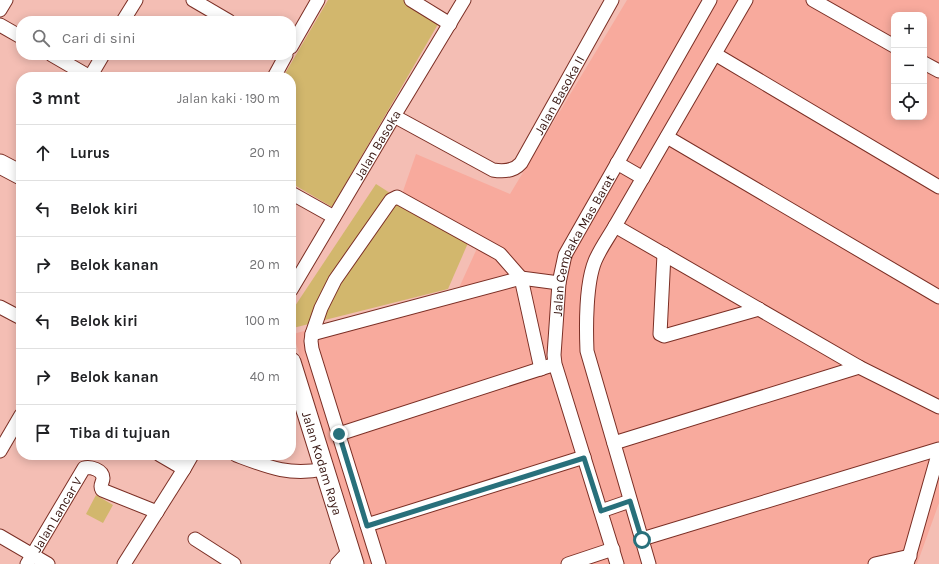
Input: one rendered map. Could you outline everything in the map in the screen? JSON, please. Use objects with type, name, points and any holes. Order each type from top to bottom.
[{"type":"street","points":[[0,10],[6,0]]},
{"type":"street","points":[[127,16],[136,0]]},
{"type":"street","points":[[192,0],[220,16]]},
{"type":"street","points":[[296,37],[318,0]]},
{"type":"street","points":[[411,0],[450,24]]},
{"type":"street","name":"Jalan Basoka","points":[[296,282],[464,0]]},
{"type":"street","name":"Jalan Basoka II","points":[[394,116],[493,170],[503,172],[514,169],[521,163],[612,0]]},
{"type":"street","name":"Jalan Cempaka Mas Barat","points":[[618,564],[554,364],[559,284],[565,255],[710,0]]},
{"type":"street","name":"Jalan Cempaka Mas Barat","points":[[649,564],[587,351],[586,331],[589,289],[594,263],[601,248],[644,178],[745,0]]},
{"type":"street","points":[[813,0],[891,44]]},
{"type":"street","points":[[0,25],[16,34]]},
{"type":"street","points":[[715,54],[939,187]]},
{"type":"street","points":[[61,60],[81,72]]},
{"type":"street","points":[[93,72],[100,60]]},
{"type":"street","points":[[277,72],[283,60]]},
{"type":"street","points":[[927,65],[939,72]]},
{"type":"street","points":[[667,138],[939,297]]},
{"type":"street","points":[[0,164],[16,172]]},
{"type":"street","points":[[617,164],[644,178]]},
{"type":"street","points":[[296,196],[334,218]]},
{"type":"street","points":[[379,564],[312,349],[311,340],[321,308],[335,280],[391,200],[397,197],[500,254],[521,278],[541,369]]},
{"type":"street","points":[[615,226],[859,366],[939,407]]},
{"type":"street","points":[[664,254],[660,334],[664,336],[759,309]]},
{"type":"street","points":[[312,334],[521,278],[559,284]]},
{"type":"street","points":[[0,306],[16,315]]},
{"type":"street","points":[[339,434],[554,364]]},
{"type":"street","points":[[614,444],[859,366]]},
{"type":"street","name":"Jalan Kodam Raya","points":[[296,378],[324,469],[347,559]]},
{"type":"street","points":[[0,451],[16,424]]},
{"type":"street","points":[[642,540],[939,450]]},
{"type":"street","points":[[875,564],[908,560],[939,450]]},
{"type":"street","points":[[367,526],[584,458]]},
{"type":"street","points":[[169,460],[184,469]]},
{"type":"street","points":[[124,564],[189,460]]},
{"type":"street","points":[[249,460],[270,468],[289,471],[309,472],[324,469]]},
{"type":"street","name":"Jalan Lancar V","points":[[30,559],[82,469],[87,467],[92,467],[103,477],[100,486],[102,490],[157,512]]},
{"type":"street","points":[[601,511],[630,501]]},
{"type":"street","points":[[0,536],[30,559],[48,564]]},
{"type":"street","points":[[195,540],[231,563]]},
{"type":"street","points":[[568,564],[613,549]]},
{"type":"shaded area","points":[[328,0],[409,0],[441,19],[332,207],[296,186],[296,72],[286,72],[293,60],[296,60],[296,55]]},
{"type":"shaded area","points":[[627,0],[939,0],[939,503],[917,564],[365,564],[296,344],[296,333],[458,290],[479,244],[401,197],[416,154],[510,194]]},
{"type":"shaded area","points":[[376,184],[468,243],[448,289],[296,327],[296,304]]},
{"type":"shaded area","points":[[96,495],[113,505],[103,523],[86,514]]},
{"type":"route","points":[[339,434],[367,526],[584,458],[601,511],[630,501],[642,540]]}]
